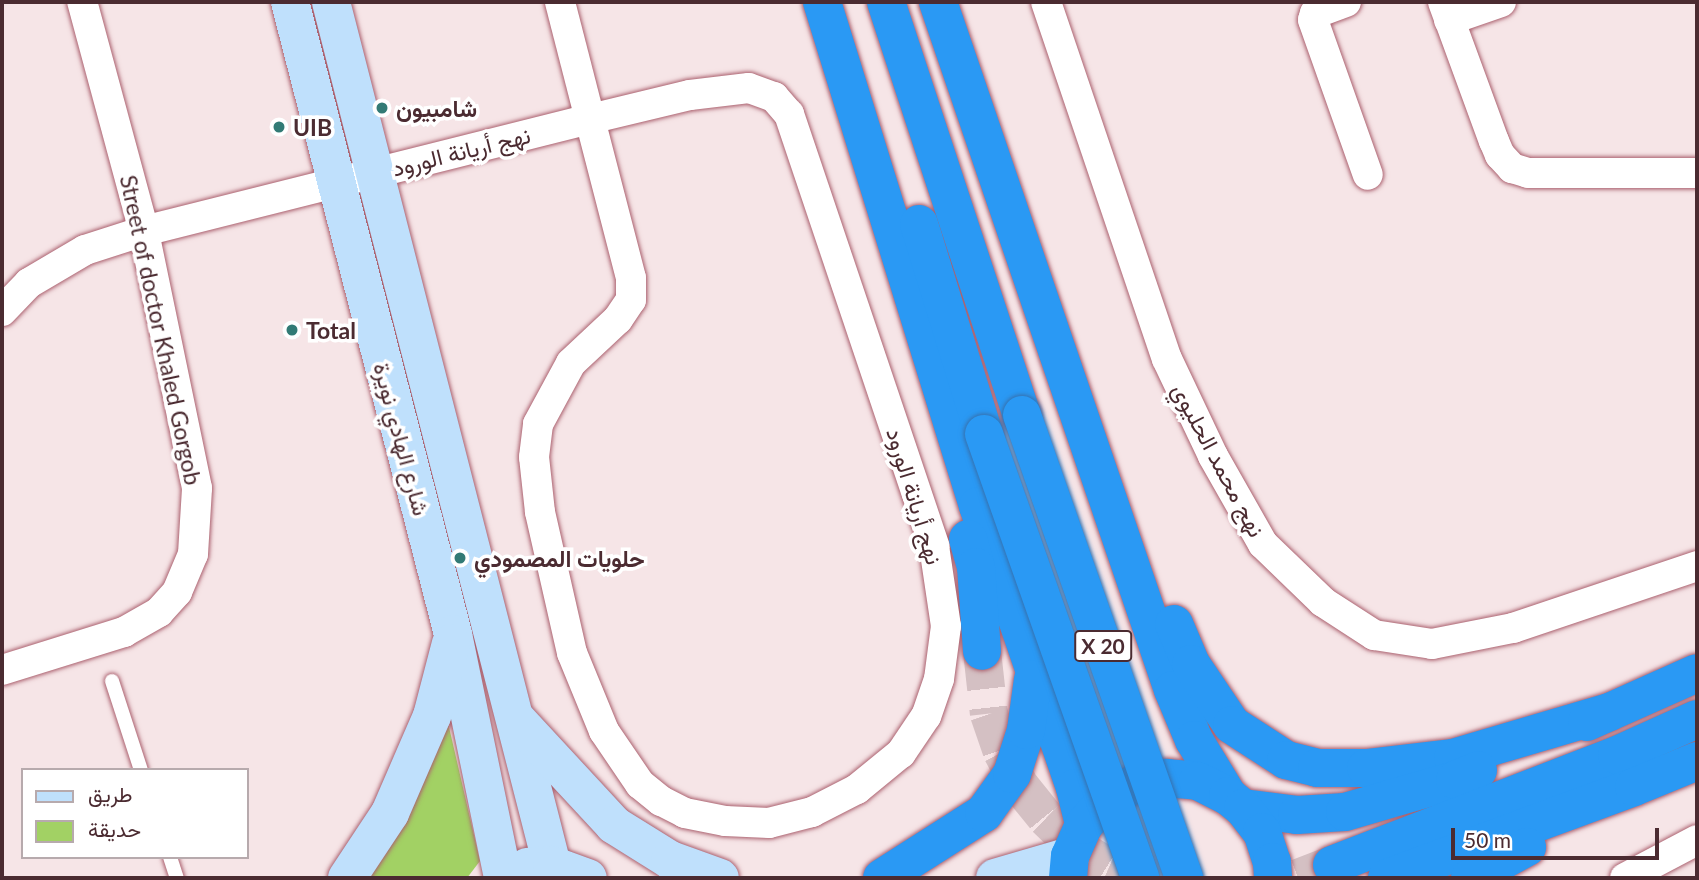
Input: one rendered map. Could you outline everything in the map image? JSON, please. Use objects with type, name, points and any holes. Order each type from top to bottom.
[{"type":"highway","name":"X 20","points":[[887,2],[1022,415],[1184,878]]},
{"type":"highway","points":[[938,2],[1173,690],[1194,740],[1236,802],[1262,832],[1272,862],[1273,878]]},
{"type":"highway","name":"X 20","points":[[834,11],[1140,878]]},
{"type":"highway","points":[[834,11],[887,277],[976,568],[982,651]]},
{"type":"highway","points":[[834,11],[978,506],[1075,788],[1074,853]]},
{"type":"highway","points":[[1052,337],[1191,664],[1232,725],[1253,741],[1286,760],[1317,768],[1366,768],[1453,758],[1609,712]]},
{"type":"highway","points":[[882,878],[984,813],[1012,774],[1026,730],[1034,673]]},
{"type":"highway","points":[[1074,853],[1105,801],[1134,784],[1166,778],[1188,780],[1198,782],[1236,802],[1297,815],[1345,812],[1455,780],[1697,673]]},
{"type":"highway","points":[[1332,865],[1606,759],[1697,719]]},
{"type":"highway","points":[[1387,878],[1634,788],[1697,761]]},
{"type":"highway","points":[[1470,878],[1634,788]]},
{"type":"main road","name":"شارع الهادي نويرة","points":[[290,2],[453,634],[503,878]]},
{"type":"main road","name":"شارع الهادي نويرة","points":[[331,2],[552,865]]},
{"type":"main road","points":[[348,878],[390,813],[432,716],[453,634]]},
{"type":"main road","points":[[513,715],[614,825],[670,860],[720,878]]},
{"type":"main road","points":[[995,878],[1074,853]]},
{"type":"main road","points":[[503,878],[527,867],[552,865],[588,878]]},
{"type":"street","name":"Street of doctor Khaled Gorgob","points":[[2,670],[124,632],[159,612],[177,592],[193,554],[197,488],[144,231],[82,2]]},
{"type":"street","name":"نهج أريانة الورود","points":[[2,311],[29,283],[85,250],[144,231],[337,182],[590,119],[690,95],[749,88],[774,97],[789,114],[934,546],[946,626],[939,679],[926,716],[901,753],[857,789],[812,812],[769,823],[725,821],[685,813],[660,801],[640,784],[604,731],[572,653],[540,512],[534,457],[538,424],[570,363],[618,318],[631,300],[631,278],[590,119],[560,2]]},
{"type":"street","name":"نهج محمد الحليوي","points":[[1046,2],[1167,359],[1213,456],[1263,544],[1323,602],[1374,635],[1432,644],[1513,628],[1697,566]]},
{"type":"street","points":[[1346,2],[1315,13],[1313,20],[1368,175]]},
{"type":"street","points":[[1501,2],[1446,11],[1493,141],[1500,155],[1512,168],[1528,173],[1697,173]]},
{"type":"street","points":[[1625,878],[1697,840]]},
{"type":"lane","points":[[112,681],[140,768]]},
{"type":"lane","points":[[171,859],[177,878]]},
{"type":"green space","points":[[446,714],[480,861],[467,878],[364,878]]},
{"type":"tunnel","points":[[982,651],[989,714],[1002,752],[1021,787],[1046,818],[1075,846],[1109,867],[1134,878]]},
{"type":"tunnel","points":[[1298,878],[1332,865]]},
{"type":"place","name":"شامبيون","points":[[382,108]]},
{"type":"place","name":"UIB","points":[[279,127]]},
{"type":"place","name":"Total","points":[[292,330]]},
{"type":"place","name":"حلويات المصمودي","points":[[460,558]]}]
